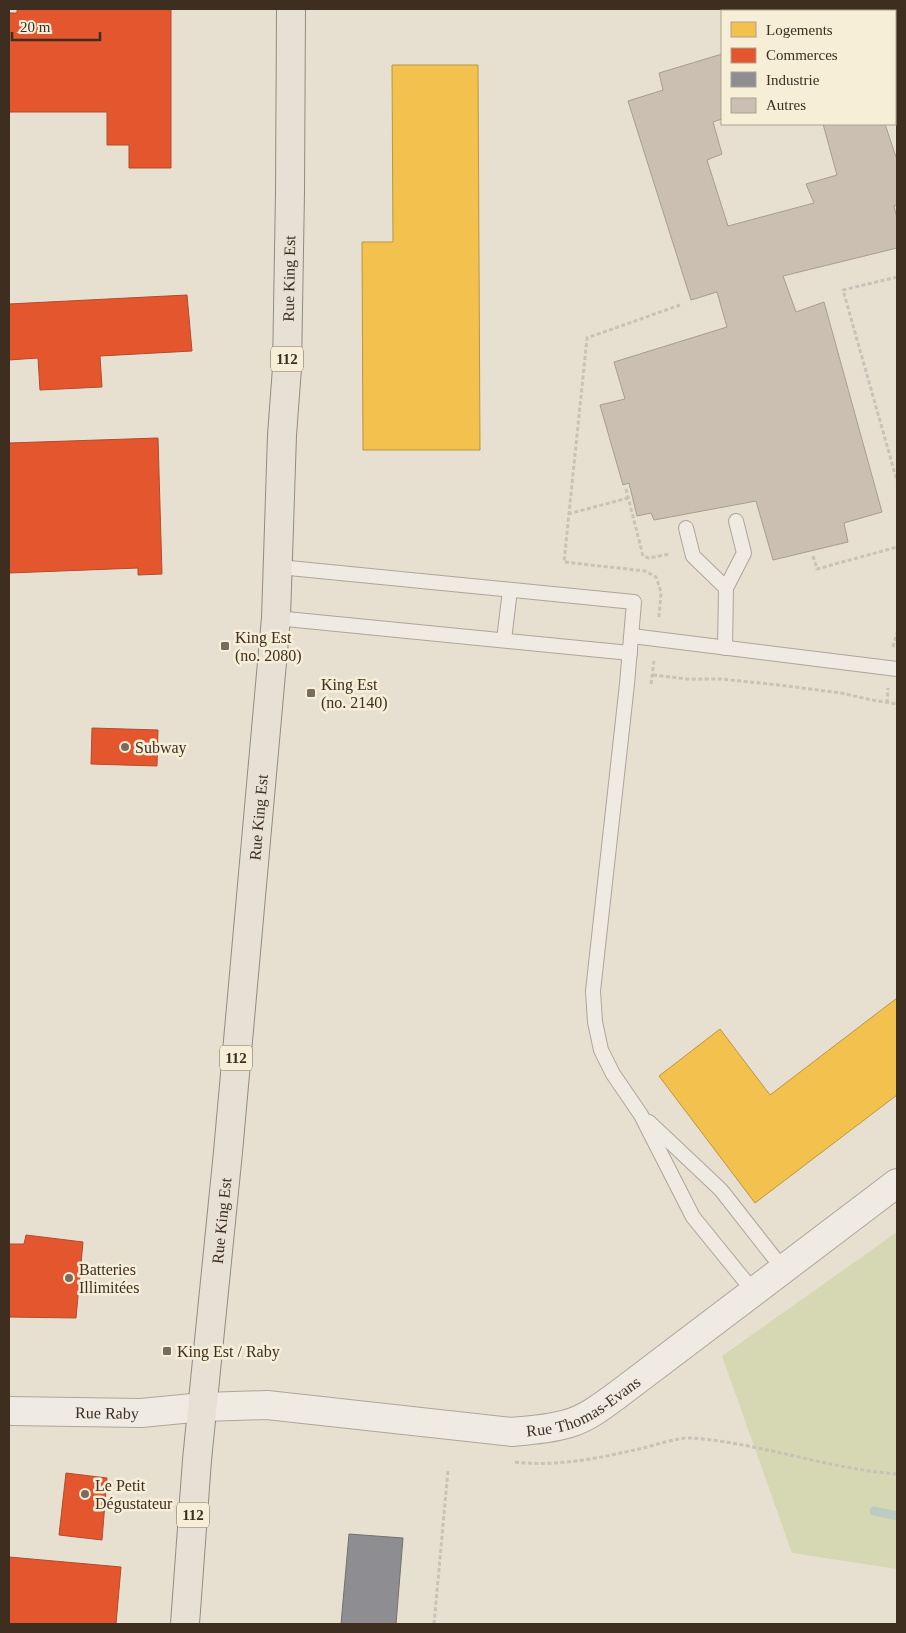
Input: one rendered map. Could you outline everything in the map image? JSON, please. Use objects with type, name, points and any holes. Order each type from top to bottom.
[{"type":"main road","name":"Rue King Est","points":[[185,1624],[203,1407],[276,618],[282,435],[287,358],[291,9]]},
{"type":"street","name":"Rue Thomas-Evans","points":[[203,1407],[267,1405],[512,1432],[570,1423],[597,1410],[897,1183]]},
{"type":"street","name":"Rue Raby","points":[[9,1411],[141,1413],[203,1407]]},
{"type":"lane","points":[[725,648],[726,588],[744,553],[736,520]]},
{"type":"lane","points":[[686,528],[694,556],[726,588]]},
{"type":"lane","points":[[279,567],[634,602],[632,636],[593,991],[595,1022],[601,1050],[613,1074],[642,1115],[693,1217],[754,1292]]},
{"type":"lane","points":[[504,640],[510,590]]},
{"type":"lane","points":[[276,618],[630,653]]},
{"type":"lane","points":[[632,636],[897,669]]},
{"type":"lane","points":[[642,1115],[721,1190],[784,1269]]},
{"type":"path","points":[[897,277],[843,290],[897,481]]},
{"type":"path","points":[[650,693],[661,592],[656,577],[645,571],[564,562],[587,338],[680,305]]},
{"type":"path","points":[[626,489],[643,556],[649,558],[667,554],[694,556]]},
{"type":"path","points":[[568,514],[628,498]]},
{"type":"path","points":[[813,556],[817,569],[897,547]]},
{"type":"path","points":[[653,675],[687,679],[721,679],[832,692],[897,704]]},
{"type":"path","points":[[738,1444],[870,1472],[897,1474]]},
{"type":"path","points":[[434,1624],[448,1470]]},
{"type":"green space","points":[[897,1232],[897,1569],[792,1553],[722,1356]]},
{"type":"building: Logements","points":[[392,65],[478,65],[480,450],[363,450],[362,242],[393,242]]},
{"type":"building: Logements","points":[[897,998],[897,1095],[755,1203],[659,1076],[720,1029],[770,1095]]},
{"type":"building: Commerces","points":[[17,9],[171,9],[171,168],[129,168],[129,145],[107,145],[107,112],[9,112],[9,13],[17,13]]},
{"type":"building: Commerces","points":[[187,295],[192,351],[100,356],[102,387],[40,390],[38,358],[9,360],[9,304]]},
{"type":"building: Commerces","points":[[158,438],[162,574],[138,575],[138,568],[9,573],[9,443]]},
{"type":"building: Commerces","name":"Subway","points":[[92,728],[158,730],[157,766],[91,764]]},
{"type":"building: Commerces","points":[[26,1235],[83,1242],[76,1318],[9,1317],[9,1244],[24,1244]]},
{"type":"building: Commerces","name":"Le Petit Dégustateur","points":[[66,1473],[107,1478],[102,1540],[59,1535]]},
{"type":"building: Commerces","points":[[9,1557],[121,1567],[116,1624],[9,1624]]},
{"type":"building: Industrie","points":[[349,1534],[403,1538],[396,1624],[341,1624]]},
{"type":"building: Autres","points":[[721,54],[721,119],[713,122],[722,154],[707,160],[728,226],[814,203],[806,184],[837,175],[823,125],[885,125],[897,160],[897,205],[894,206],[897,218],[897,248],[783,276],[796,312],[824,302],[882,512],[844,523],[848,542],[773,560],[756,501],[654,520],[651,513],[637,516],[629,483],[623,485],[600,405],[625,399],[614,362],[727,327],[717,292],[691,300],[628,101],[663,90],[659,73]]},
{"type":"waterway","points":[[874,1511],[897,1516]]},
{"type":"place","name":"King Est (no. 2080)","points":[[225,646]]},
{"type":"place","name":"King Est (no. 2140)","points":[[311,693]]},
{"type":"place","name":"Subway","points":[[125,747]]},
{"type":"place","name":"Batteries Illimitées","points":[[69,1278]]},
{"type":"place","name":"King Est / Raby","points":[[167,1351]]},
{"type":"place","name":"Le Petit Dégustateur","points":[[85,1494]]}]
